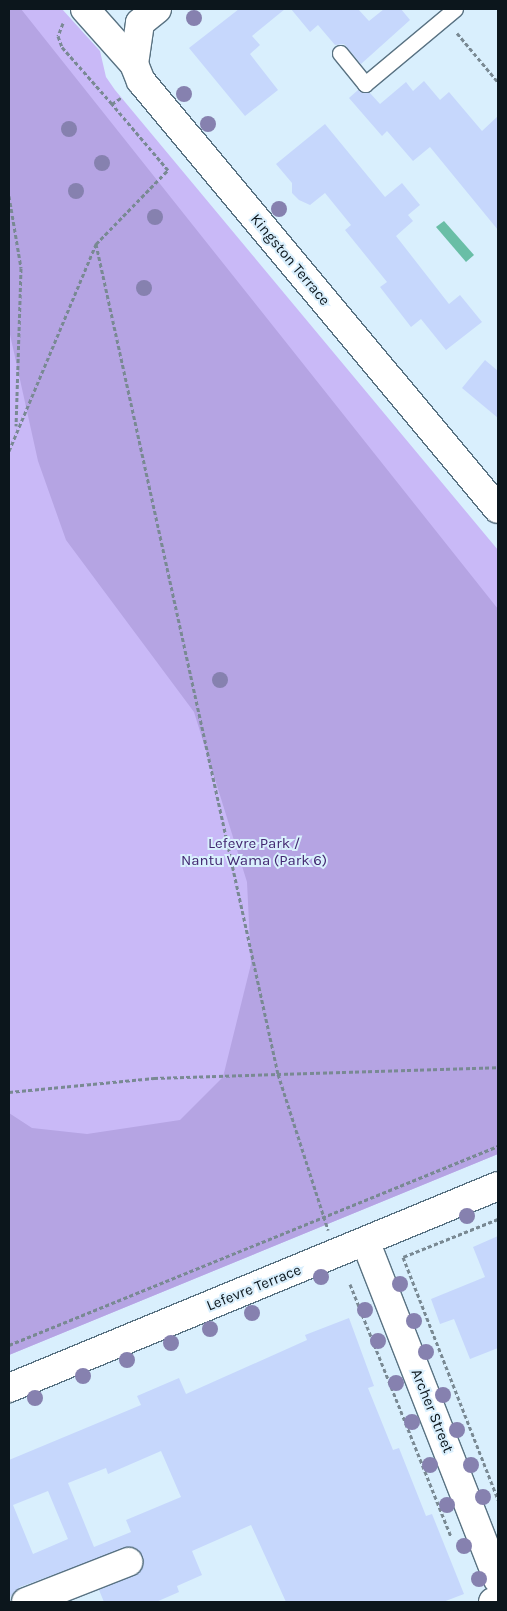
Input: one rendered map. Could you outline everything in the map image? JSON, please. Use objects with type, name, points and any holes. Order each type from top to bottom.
[{"type":"street","points":[[138,72],[140,23],[157,9]]},
{"type":"street","name":"Kingston Terrace","points":[[76,14],[138,72],[498,509]]},
{"type":"street","name":"Lefevre Terrace","points":[[9,1388],[366,1243],[498,1186]]},
{"type":"street","name":"Archer Street","points":[[366,1243],[498,1579]]},
{"type":"street","points":[[26,1602],[128,1562]]},
{"type":"street","points":[[493,1602],[498,1600]]},
{"type":"lane","points":[[340,54],[365,84],[450,13]]},
{"type":"path","points":[[450,13],[498,82]]},
{"type":"path","points":[[9,451],[16,429],[96,244],[168,170],[62,47],[58,36],[60,25],[76,14]]},
{"type":"path","points":[[112,104],[138,72]]},
{"type":"path","points":[[9,196],[22,268],[16,429]]},
{"type":"path","points":[[96,244],[278,1074],[336,1255]]},
{"type":"path","points":[[9,1092],[154,1078],[498,1067]]},
{"type":"path","points":[[9,1345],[498,1146]]},
{"type":"path","points":[[498,1218],[403,1257],[498,1500]]},
{"type":"path","points":[[350,1284],[453,1541]]},
{"type":"green space","name":"Lefevre Park / Nantu Wama (Park 6)","points":[[9,9],[62,9],[100,51],[106,77],[115,90],[498,550],[498,1154],[9,1355]]},
{"type":"green space","name":"Lefevre Park / Nantu Wama (Park 6)","points":[[9,9],[21,9],[498,609],[498,1154],[9,1355],[9,1113],[32,1128],[87,1134],[180,1120],[223,1077],[251,964],[247,882],[194,712],[66,540],[38,461],[9,330]]},
{"type":"shaded area","points":[[444,221],[474,255],[466,262],[436,227]]},
{"type":"building","points":[[239,9],[285,9],[252,36],[260,45],[250,54],[278,90],[245,116],[189,48]]},
{"type":"building","points":[[291,9],[358,9],[369,21],[384,9],[401,9],[410,20],[361,64],[344,44],[335,45],[318,25],[310,32]]},
{"type":"building","points":[[424,81],[440,100],[449,92],[482,131],[498,116],[498,230],[430,147],[413,161],[387,131],[382,136],[349,98],[358,90],[369,92],[380,104],[406,82],[413,91]]},
{"type":"building","points":[[325,124],[385,197],[402,183],[420,205],[408,215],[413,221],[396,236],[449,304],[460,295],[482,322],[446,350],[421,319],[411,327],[380,287],[387,282],[345,230],[351,225],[325,193],[310,205],[299,200],[292,193],[292,183],[276,164]]},
{"type":"building","points":[[485,360],[498,371],[498,418],[462,388]]},
{"type":"building","points":[[498,1236],[498,1348],[470,1359],[454,1319],[440,1324],[431,1299],[485,1277],[473,1247]]},
{"type":"building","points":[[349,1318],[374,1386],[368,1388],[393,1450],[399,1448],[426,1516],[432,1514],[464,1594],[443,1602],[286,1602],[251,1525],[192,1551],[202,1575],[177,1586],[179,1592],[156,1602],[104,1602],[99,1590],[140,1571],[142,1556],[130,1547],[20,1587],[9,1598],[9,1460],[141,1405],[137,1396],[179,1378],[186,1394],[307,1340],[305,1335]],"holes":[[[161,1451],[181,1497],[126,1520],[131,1532],[94,1547],[68,1483],[106,1468],[108,1474]],[[48,1491],[68,1539],[33,1554],[13,1505]]]}]
